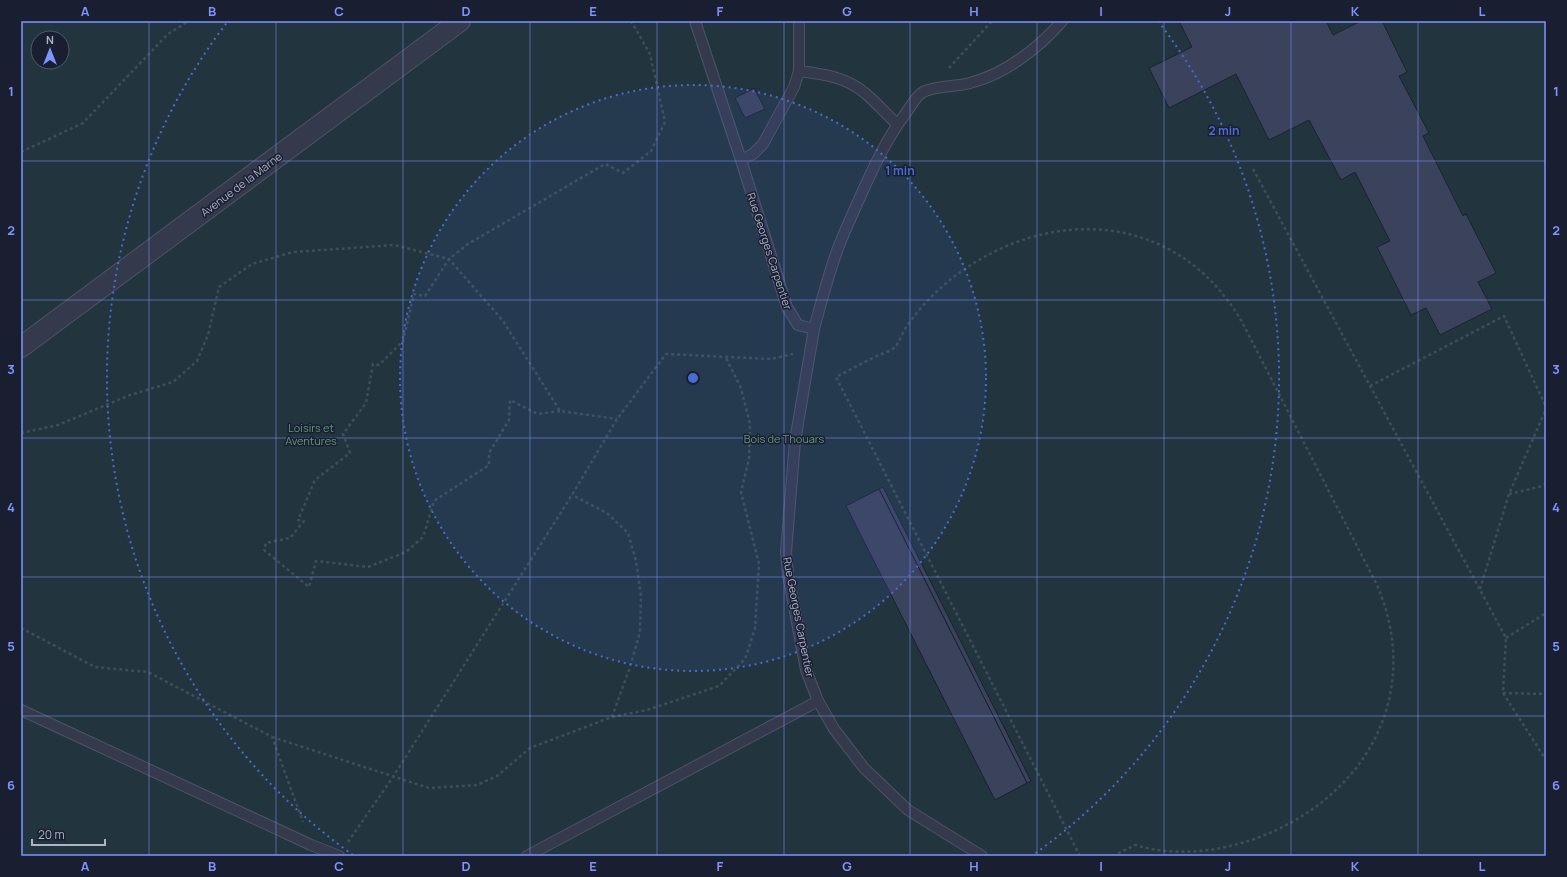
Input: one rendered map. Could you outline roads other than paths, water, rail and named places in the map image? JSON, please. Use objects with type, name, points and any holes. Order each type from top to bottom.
[{"type":"street","name":"Avenue de la Marne","points":[[21,347],[460,21]]},
{"type":"lane","name":"Rue Georges Carpentier","points":[[695,21],[741,160],[787,307],[798,325],[814,329]]},
{"type":"lane","points":[[741,160],[753,154],[763,144],[794,87],[799,71],[800,21]]},
{"type":"lane","name":"Rue Georges Carpentier","points":[[982,856],[908,810],[864,768],[834,729],[818,701],[806,670],[788,574],[786,552],[795,441],[814,329],[837,250],[877,158],[897,124],[922,93],[932,88],[970,83],[993,75],[1021,58],[1051,34],[1062,21]]},
{"type":"lane","points":[[799,71],[837,77],[853,85],[866,94],[897,124]]},
{"type":"lane","points":[[527,856],[818,701]]},
{"type":"lane","points":[[21,710],[311,845],[338,856]]},
{"type":"park label","name":"Loisirs et Aventures","points":[[311,433]]},
{"type":"park label","name":"Bois de Thouars","points":[[784,438]]}]
